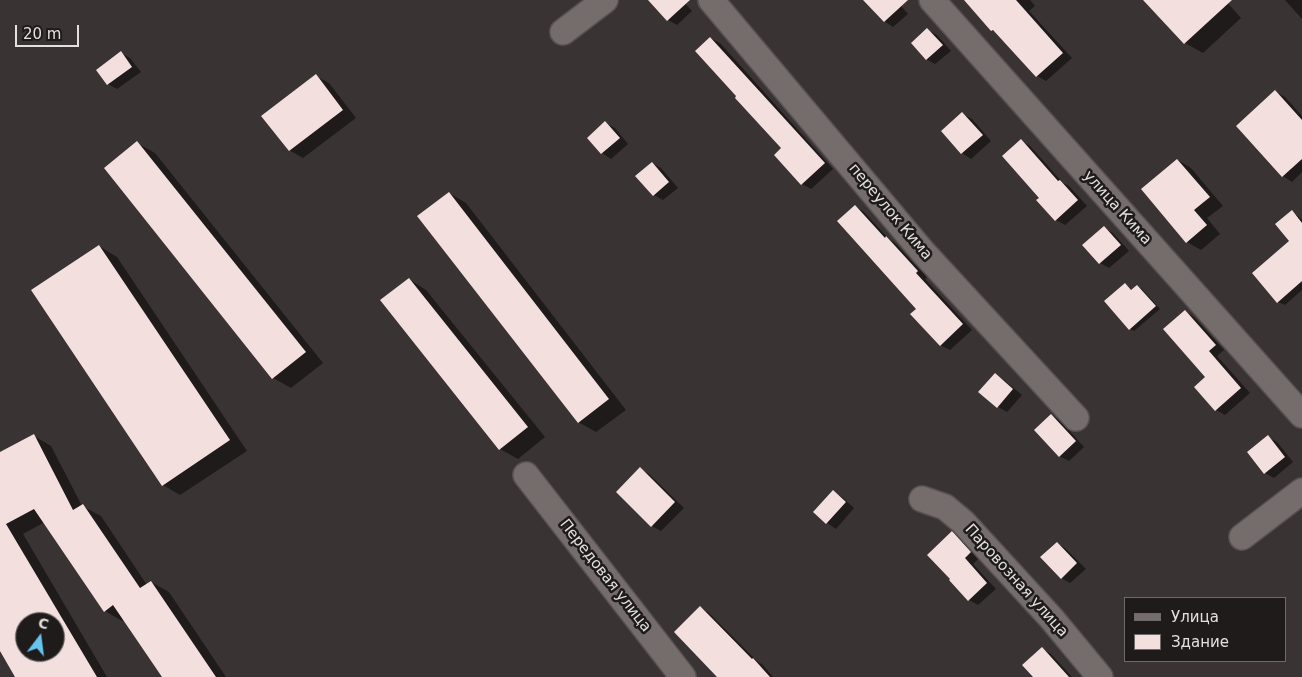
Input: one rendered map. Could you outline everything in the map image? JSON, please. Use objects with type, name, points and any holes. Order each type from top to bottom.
[{"type":"street","points":[[562,32],[605,0]]},
{"type":"street","name":"переулок Кима","points":[[711,0],[923,252],[1076,418]]},
{"type":"street","name":"улица Кима","points":[[932,0],[1302,415]]},
{"type":"street","name":"Передовая улица","points":[[526,475],[683,677]]},
{"type":"street","points":[[1242,538],[1302,491]]},
{"type":"street","name":"Паровозная улица","points":[[922,499],[945,507],[963,522],[1052,619],[1100,677]]},
{"type":"building","points":[[648,0],[690,0],[667,21]]},
{"type":"building","points":[[863,0],[908,0],[884,22]]},
{"type":"building","points":[[964,0],[1016,0],[1063,53],[1036,77]]},
{"type":"building","points":[[1143,0],[1232,0],[1184,44]]},
{"type":"building","points":[[927,28],[943,45],[926,60],[911,43]]},
{"type":"building","points":[[710,37],[825,163],[801,185],[774,155],[781,148],[695,51]]},
{"type":"building","points":[[121,51],[132,67],[107,85],[96,70]]},
{"type":"building","points":[[316,74],[343,110],[289,151],[261,116]]},
{"type":"building","points":[[1275,90],[1302,120],[1302,159],[1282,177],[1236,126]]},
{"type":"building","points":[[962,112],[983,135],[961,154],[941,131]]},
{"type":"building","points":[[605,121],[620,138],[601,154],[587,138]]},
{"type":"building","points":[[1021,139],[1058,181],[1060,180],[1078,200],[1055,221],[1036,200],[1039,198],[1002,156]]},
{"type":"building","points":[[137,141],[306,352],[272,379],[104,168]]},
{"type":"building","points":[[1177,159],[1210,197],[1194,210],[1207,225],[1186,243],[1141,189]]},
{"type":"building","points":[[652,162],[669,182],[653,196],[635,176]]},
{"type":"building","points":[[449,192],[609,399],[578,423],[417,216]]},
{"type":"building","points":[[855,205],[918,271],[916,273],[963,324],[940,346],[910,314],[916,309],[837,221]]},
{"type":"building","points":[[1292,210],[1302,223],[1302,281],[1277,303],[1252,273],[1289,241],[1275,224]]},
{"type":"building","points":[[1104,226],[1121,245],[1099,264],[1082,245]]},
{"type":"building","points":[[99,245],[230,440],[162,486],[31,290]]},
{"type":"building","points":[[409,278],[528,427],[499,450],[380,300]]},
{"type":"building","points":[[1125,283],[1131,290],[1137,285],[1156,306],[1129,330],[1104,301]]},
{"type":"building","points":[[1185,310],[1216,345],[1209,351],[1241,388],[1215,411],[1194,387],[1205,377],[1163,329]]},
{"type":"building","points":[[995,373],[1013,389],[997,408],[978,392]]},
{"type":"building","points":[[1051,414],[1076,441],[1059,457],[1034,430]]},
{"type":"building","points":[[34,434],[73,510],[83,504],[140,588],[151,581],[216,677],[162,677],[113,605],[104,612],[34,509],[6,524],[58,612],[15,612],[15,662],[65,662],[65,623],[97,677],[15,677],[0,651],[0,452]]},
{"type":"building","points":[[1268,435],[1285,457],[1264,474],[1247,452]]},
{"type":"building","points":[[640,467],[675,502],[651,527],[616,492]]},
{"type":"building","points":[[833,490],[846,502],[826,524],[813,512]]},
{"type":"building","points":[[952,531],[971,552],[965,558],[987,583],[968,601],[927,555]]},
{"type":"building","points":[[1057,542],[1077,563],[1061,579],[1040,557]]},
{"type":"building","points":[[700,606],[770,677],[717,677],[674,632]]},
{"type":"building","points":[[1042,647],[1069,677],[1033,677],[1022,665]]}]
